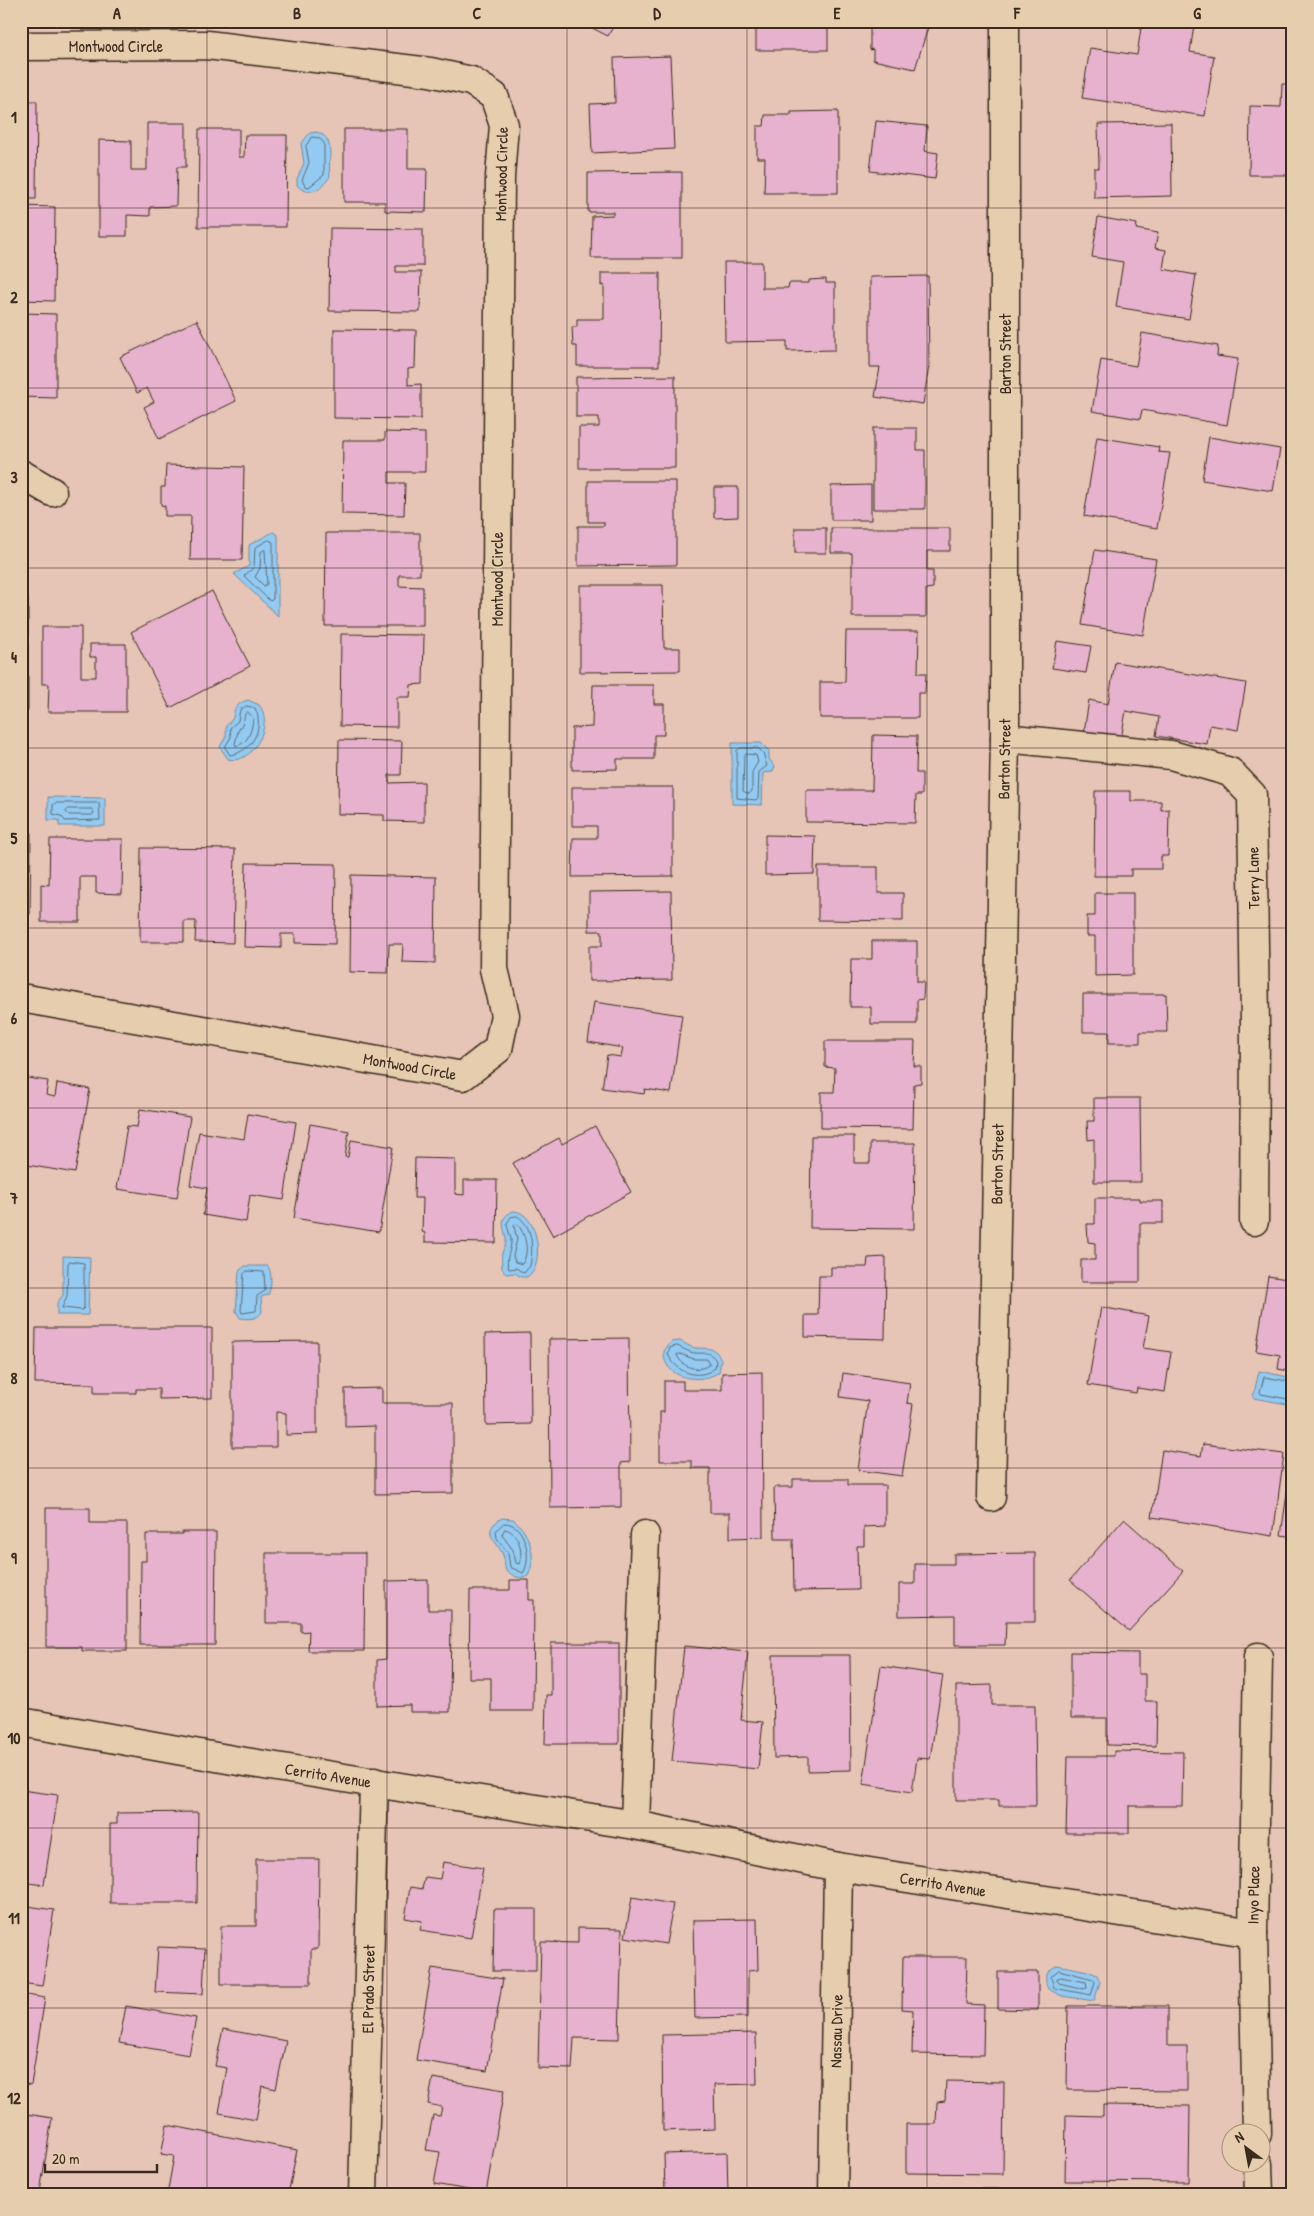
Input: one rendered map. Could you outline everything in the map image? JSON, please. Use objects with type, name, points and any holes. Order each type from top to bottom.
[{"type":"street","name":"Barton Street","points":[[991,1497],[1005,738],[1006,21]]},
{"type":"street","name":"Montwood Circle","points":[[21,46],[207,45],[430,72],[471,81],[494,96],[504,125],[500,177],[494,969],[505,1015],[498,1049],[463,1076],[21,998]]},
{"type":"street","points":[[21,474],[52,492]]},
{"type":"street","name":"Terry Lane","points":[[1005,738],[1171,756],[1230,772],[1252,795],[1256,1025],[1254,1220]]},
{"type":"street","points":[[635,1826],[645,1535]]},
{"type":"street","name":"Inyo Place","points":[[1257,2124],[1253,1933],[1258,1657]]},
{"type":"street","name":"Cerrito Avenue","points":[[21,1722],[635,1826],[838,1867],[1253,1933]]},
{"type":"street","name":"El Prado Street","points":[[363,2195],[374,1782]]},
{"type":"street","name":"Nassau Drive","points":[[833,2195],[838,1867]]},
{"type":"street","points":[[1258,2174],[1259,2195]]},
{"type":"water","points":[[317,132],[327,139],[329,145],[330,176],[319,188],[306,191],[297,185],[297,179],[304,163],[301,144],[310,133]]},
{"type":"water","points":[[273,532],[278,535],[278,616],[234,574],[249,566],[249,545]]},
{"type":"water","points":[[248,700],[259,705],[263,712],[263,732],[255,747],[249,753],[236,760],[228,759],[220,747],[226,736],[226,726],[233,718],[237,706]]},
{"type":"water","points":[[732,743],[761,743],[769,751],[769,759],[775,767],[772,772],[763,773],[762,805],[732,804]]},
{"type":"water","points":[[48,797],[105,798],[105,826],[59,826],[59,820],[48,820]]},
{"type":"water","points":[[513,1211],[522,1213],[528,1220],[536,1240],[538,1251],[536,1262],[533,1271],[527,1277],[521,1277],[515,1273],[506,1274],[502,1268],[502,1253],[506,1245],[503,1221]]},
{"type":"water","points":[[63,1256],[90,1257],[88,1315],[57,1315],[57,1303],[63,1295]]},
{"type":"water","points":[[245,1266],[268,1266],[271,1276],[268,1295],[261,1297],[262,1312],[258,1316],[246,1319],[240,1318],[236,1311],[239,1271]]},
{"type":"water","points":[[680,1341],[692,1347],[711,1349],[716,1352],[721,1359],[719,1372],[703,1378],[693,1378],[684,1377],[669,1368],[665,1360],[664,1351],[671,1342]]},
{"type":"water","points":[[1259,1371],[1293,1378],[1293,1405],[1253,1398]]},
{"type":"water","points":[[502,1518],[513,1519],[524,1531],[532,1552],[531,1568],[528,1576],[517,1577],[506,1571],[503,1555],[491,1532],[495,1523]]},
{"type":"water","points":[[1058,1965],[1088,1971],[1097,1975],[1100,1982],[1094,2001],[1062,1996],[1048,1989],[1047,1974]]},
{"type":"building","points":[[563,21],[578,21],[575,27]]},
{"type":"building","points":[[578,21],[616,21],[608,36]]},
{"type":"building","points":[[756,21],[828,21],[828,50],[756,50]]},
{"type":"building","points":[[870,21],[930,21],[915,69],[873,60],[873,49],[870,50]]},
{"type":"building","points":[[1142,21],[1172,21],[1194,25],[1190,52],[1214,56],[1205,116],[1082,98],[1090,48],[1137,55]]},
{"type":"building","points":[[670,56],[674,149],[592,153],[590,104],[615,103],[614,58]]},
{"type":"building","points":[[1282,84],[1293,84],[1293,175],[1249,175],[1250,106],[1281,107]]},
{"type":"building","points":[[21,101],[37,101],[36,199],[21,199]]},
{"type":"building","points":[[838,111],[838,193],[764,193],[765,158],[757,158],[757,126],[764,126],[765,115],[791,115],[791,112]]},
{"type":"building","points":[[876,121],[927,126],[925,151],[938,153],[935,179],[870,171]]},
{"type":"building","points":[[147,123],[186,123],[186,167],[177,167],[176,206],[150,207],[150,216],[127,215],[127,236],[99,236],[99,140],[131,141],[131,170],[147,170]]},
{"type":"building","points":[[1171,123],[1172,196],[1094,198],[1094,168],[1099,168],[1098,124]]},
{"type":"building","points":[[199,129],[239,129],[239,157],[244,157],[245,135],[287,135],[286,227],[198,227]]},
{"type":"building","points":[[344,129],[408,129],[408,169],[427,169],[426,212],[385,211],[385,202],[344,202]]},
{"type":"building","points":[[682,172],[682,258],[591,258],[592,216],[613,215],[613,212],[588,212],[588,173]]},
{"type":"building","points":[[21,206],[55,207],[54,301],[21,300]]},
{"type":"building","points":[[1098,217],[1137,224],[1136,229],[1158,233],[1155,248],[1166,250],[1163,269],[1196,275],[1189,319],[1116,307],[1123,262],[1092,257]]},
{"type":"building","points":[[330,228],[423,229],[423,266],[396,266],[396,272],[421,272],[420,312],[329,311]]},
{"type":"building","points":[[724,262],[762,262],[762,288],[788,288],[789,283],[809,283],[809,280],[826,279],[826,283],[835,283],[835,350],[787,351],[787,341],[725,342]]},
{"type":"building","points":[[601,273],[660,273],[659,366],[577,366],[577,346],[573,346],[572,327],[577,327],[577,319],[604,319],[604,285],[601,286]]},
{"type":"building","points":[[928,276],[929,366],[923,404],[875,397],[880,367],[870,367],[870,277]]},
{"type":"building","points":[[21,313],[56,314],[56,398],[21,397]]},
{"type":"building","points":[[197,320],[236,401],[159,439],[144,407],[154,402],[147,388],[137,393],[120,357]]},
{"type":"building","points":[[334,329],[416,330],[415,368],[408,369],[408,385],[421,384],[421,419],[334,418]]},
{"type":"building","points":[[1142,333],[1218,346],[1217,356],[1238,359],[1227,425],[1142,410],[1140,419],[1092,411],[1101,360],[1136,366]]},
{"type":"building","points":[[675,376],[675,468],[579,468],[579,427],[599,427],[599,417],[576,417],[576,377]]},
{"type":"building","points":[[873,428],[917,428],[917,450],[925,450],[925,509],[873,509]]},
{"type":"building","points":[[385,432],[425,433],[425,472],[389,472],[389,483],[405,483],[404,515],[342,514],[343,440],[385,440]]},
{"type":"building","points":[[1097,437],[1159,447],[1158,452],[1170,453],[1157,528],[1084,516]]},
{"type":"building","points":[[1209,437],[1280,449],[1273,491],[1202,480]]},
{"type":"building","points":[[166,465],[244,467],[242,560],[190,560],[191,516],[165,516],[165,506],[161,505],[161,487],[165,487]]},
{"type":"building","points":[[588,481],[676,481],[676,565],[578,566],[578,526],[604,526],[604,522],[588,522]]},
{"type":"building","points":[[871,485],[871,520],[831,520],[831,486]]},
{"type":"building","points":[[714,487],[738,487],[738,517],[714,518]]},
{"type":"building","points":[[795,528],[826,528],[826,553],[795,553]]},
{"type":"building","points":[[831,528],[950,528],[950,551],[927,551],[927,571],[933,571],[933,588],[926,589],[926,617],[852,617],[852,553],[831,553]]},
{"type":"building","points":[[326,533],[420,533],[420,575],[399,575],[399,586],[423,587],[423,626],[325,626]]},
{"type":"building","points":[[1095,550],[1156,559],[1143,635],[1082,625]]},
{"type":"building","points":[[580,585],[663,585],[664,648],[680,648],[680,671],[580,672]]},
{"type":"building","points":[[212,591],[250,666],[170,708],[131,632]]},
{"type":"building","points":[[21,598],[28,598],[28,710],[21,710]]},
{"type":"building","points":[[42,627],[81,627],[81,677],[96,677],[96,657],[90,657],[90,644],[126,644],[126,712],[48,712],[49,684],[42,684]]},
{"type":"building","points":[[846,631],[919,631],[918,673],[926,673],[925,693],[918,693],[918,718],[820,718],[820,682],[845,682]]},
{"type":"building","points":[[341,634],[424,635],[423,684],[411,685],[410,697],[397,697],[397,727],[340,726]]},
{"type":"building","points":[[1057,641],[1091,646],[1086,673],[1052,668]]},
{"type":"building","points":[[1115,662],[1246,683],[1238,730],[1210,725],[1207,744],[1156,736],[1159,717],[1126,711],[1121,739],[1084,732],[1089,700],[1108,704]]},
{"type":"building","points":[[593,685],[654,685],[654,704],[664,704],[664,735],[654,735],[654,759],[617,759],[617,769],[572,770],[572,728],[592,727]]},
{"type":"building","points":[[873,735],[917,736],[916,773],[922,773],[922,795],[916,795],[915,823],[806,822],[806,790],[872,790]]},
{"type":"building","points":[[339,740],[402,741],[401,775],[389,775],[389,783],[424,782],[424,822],[384,821],[384,815],[338,814]]},
{"type":"building","points":[[572,787],[673,787],[673,876],[572,877],[573,838],[597,838],[597,826],[572,826]]},
{"type":"building","points":[[1095,791],[1131,791],[1131,801],[1161,801],[1161,810],[1169,809],[1168,856],[1161,856],[1161,869],[1131,869],[1131,876],[1094,876]]},
{"type":"building","points":[[21,831],[31,831],[30,914],[21,914]]},
{"type":"building","points":[[765,835],[815,836],[814,874],[765,875]]},
{"type":"building","points":[[50,839],[123,839],[122,894],[96,893],[96,877],[80,877],[80,922],[41,922],[41,884],[49,885]]},
{"type":"building","points":[[141,848],[235,849],[233,943],[195,942],[196,921],[184,921],[184,942],[140,942]]},
{"type":"building","points":[[246,863],[336,864],[335,944],[295,943],[295,934],[281,934],[281,948],[244,947]]},
{"type":"building","points":[[818,867],[878,867],[878,893],[903,893],[903,921],[818,920]]},
{"type":"building","points":[[351,875],[436,877],[435,963],[402,962],[403,944],[389,944],[388,973],[350,972]]},
{"type":"building","points":[[671,891],[672,980],[589,981],[589,946],[602,946],[602,931],[589,931],[589,892]]},
{"type":"building","points":[[1095,893],[1133,893],[1133,975],[1095,976],[1095,936],[1087,936],[1087,916],[1095,916]]},
{"type":"building","points":[[872,941],[917,941],[917,982],[924,982],[923,999],[917,1000],[917,1024],[871,1024],[871,1007],[850,1007],[851,959],[872,959]]},
{"type":"building","points":[[1083,994],[1166,994],[1167,1032],[1140,1032],[1140,1043],[1109,1043],[1109,1032],[1083,1032]]},
{"type":"building","points":[[594,1002],[682,1015],[671,1093],[645,1089],[644,1094],[602,1088],[607,1055],[621,1057],[623,1048],[588,1042]]},
{"type":"building","points":[[825,1041],[915,1041],[914,1066],[921,1066],[921,1083],[914,1084],[913,1129],[821,1128],[821,1092],[834,1092],[835,1068],[825,1067]]},
{"type":"building","points":[[21,1077],[48,1081],[46,1095],[55,1097],[57,1083],[90,1089],[75,1173],[21,1164]]},
{"type":"building","points":[[1094,1098],[1140,1098],[1141,1182],[1094,1182],[1094,1139],[1088,1140],[1087,1121],[1094,1121]]},
{"type":"building","points":[[140,1109],[190,1117],[177,1198],[117,1189],[127,1126],[137,1127]]},
{"type":"building","points":[[248,1114],[296,1122],[284,1200],[250,1195],[246,1222],[203,1215],[207,1188],[190,1185],[199,1132],[244,1139]]},
{"type":"building","points":[[310,1124],[349,1131],[345,1157],[348,1157],[351,1140],[393,1147],[379,1232],[294,1218]]},
{"type":"building","points":[[595,1126],[631,1192],[553,1236],[513,1163],[559,1138],[562,1144]]},
{"type":"building","points":[[811,1136],[854,1136],[854,1163],[870,1163],[870,1143],[915,1143],[914,1229],[810,1228]]},
{"type":"building","points":[[415,1158],[455,1159],[455,1194],[464,1195],[464,1180],[497,1180],[496,1243],[425,1242],[425,1233],[422,1232],[423,1198],[414,1198]]},
{"type":"building","points":[[1095,1198],[1140,1198],[1140,1201],[1163,1201],[1163,1223],[1140,1223],[1140,1282],[1081,1282],[1081,1260],[1095,1260],[1095,1243],[1088,1242],[1087,1224],[1095,1224]]},
{"type":"building","points":[[886,1257],[885,1339],[805,1337],[805,1315],[818,1315],[819,1276],[831,1276],[831,1267],[867,1267],[868,1258]]},
{"type":"building","points":[[1268,1276],[1293,1280],[1293,1372],[1278,1369],[1280,1355],[1256,1351]]},
{"type":"building","points":[[1101,1307],[1149,1316],[1143,1348],[1171,1352],[1165,1392],[1137,1388],[1136,1393],[1088,1385]]},
{"type":"building","points":[[36,1328],[212,1328],[212,1398],[159,1399],[159,1389],[136,1389],[136,1393],[94,1393],[94,1384],[35,1383]]},
{"type":"building","points":[[530,1333],[531,1424],[486,1425],[485,1334]]},
{"type":"building","points":[[629,1338],[630,1462],[621,1463],[621,1507],[550,1508],[549,1339]]},
{"type":"building","points":[[317,1341],[317,1434],[286,1435],[286,1413],[276,1412],[276,1447],[232,1447],[232,1342]]},
{"type":"building","points":[[762,1372],[763,1537],[730,1538],[730,1513],[710,1513],[710,1468],[692,1468],[692,1461],[660,1461],[660,1412],[664,1412],[664,1381],[683,1381],[683,1390],[722,1390],[722,1373]]},
{"type":"building","points":[[843,1373],[910,1383],[907,1403],[913,1404],[902,1476],[858,1470],[868,1401],[840,1397]]},
{"type":"building","points":[[382,1388],[382,1403],[453,1403],[453,1493],[375,1494],[375,1426],[345,1427],[345,1389]]},
{"type":"building","points":[[1203,1444],[1284,1454],[1273,1536],[1152,1517],[1162,1450],[1201,1456]]},
{"type":"building","points":[[1293,1459],[1293,1537],[1281,1535]]},
{"type":"building","points":[[793,1479],[848,1479],[848,1485],[885,1485],[885,1526],[864,1527],[864,1546],[857,1546],[858,1590],[794,1591],[793,1539],[775,1539],[774,1487],[793,1487]]},
{"type":"building","points":[[46,1508],[90,1508],[90,1523],[127,1523],[127,1651],[82,1651],[82,1647],[46,1647]]},
{"type":"building","points":[[1124,1519],[1183,1571],[1129,1631],[1070,1580]]},
{"type":"building","points":[[182,1532],[216,1532],[215,1645],[140,1645],[141,1561],[146,1561],[146,1534],[182,1534]]},
{"type":"building","points":[[266,1553],[365,1553],[364,1651],[308,1651],[309,1631],[301,1632],[301,1623],[266,1623]]},
{"type":"building","points":[[1035,1553],[1035,1622],[1006,1622],[1005,1645],[955,1645],[955,1615],[899,1616],[899,1584],[915,1584],[915,1564],[954,1564],[954,1554]]},
{"type":"building","points":[[428,1580],[428,1610],[451,1610],[450,1712],[410,1712],[410,1705],[377,1706],[377,1660],[386,1659],[386,1581]]},
{"type":"building","points":[[510,1580],[529,1580],[529,1600],[534,1600],[533,1711],[491,1711],[491,1678],[469,1678],[470,1590],[510,1590]]},
{"type":"building","points":[[551,1643],[619,1643],[619,1744],[545,1744],[546,1695],[551,1695]]},
{"type":"building","points":[[684,1646],[748,1652],[741,1720],[763,1722],[758,1769],[672,1761]]},
{"type":"building","points":[[1071,1652],[1138,1653],[1138,1674],[1145,1674],[1145,1701],[1157,1701],[1156,1746],[1107,1745],[1107,1718],[1071,1718]]},
{"type":"building","points":[[773,1655],[850,1655],[851,1770],[808,1771],[808,1757],[774,1758]]},
{"type":"building","points":[[881,1666],[943,1675],[930,1759],[917,1758],[912,1792],[863,1784]]},
{"type":"building","points":[[992,1685],[992,1705],[1035,1705],[1036,1806],[999,1806],[999,1800],[956,1800],[956,1686]]},
{"type":"building","points":[[1114,1751],[1183,1752],[1182,1806],[1129,1806],[1129,1833],[1066,1833],[1068,1756],[1114,1756]]},
{"type":"building","points":[[21,1790],[58,1795],[44,1885],[21,1882]]},
{"type":"building","points":[[198,1812],[197,1903],[110,1903],[110,1824],[117,1824],[117,1813]]},
{"type":"building","points":[[256,1859],[319,1859],[318,1949],[311,1949],[311,1984],[221,1984],[221,1926],[256,1926]]},
{"type":"building","points":[[443,1862],[483,1868],[471,1938],[420,1930],[422,1921],[405,1918],[410,1887],[422,1889],[425,1877],[440,1879]]},
{"type":"building","points":[[632,1897],[673,1904],[666,1944],[625,1937]]},
{"type":"building","points":[[21,1905],[54,1910],[42,1986],[21,1983]]},
{"type":"building","points":[[494,1909],[536,1909],[536,1971],[493,1971]]},
{"type":"building","points":[[757,1919],[758,1970],[748,1971],[748,2017],[695,2018],[693,1920]]},
{"type":"building","points":[[578,1928],[622,1929],[619,2039],[574,2038],[572,2069],[538,2068],[541,1942],[578,1943]]},
{"type":"building","points":[[158,1947],[205,1949],[203,1994],[155,1992]]},
{"type":"building","points":[[903,1957],[967,1957],[966,2004],[984,2005],[983,2055],[912,2054],[913,2010],[902,2009]]},
{"type":"building","points":[[432,1968],[503,1979],[487,2071],[416,2060]]},
{"type":"building","points":[[998,1972],[1038,1972],[1038,2010],[998,2009]]},
{"type":"building","points":[[21,1994],[45,1998],[31,2085],[21,2083]]},
{"type":"building","points":[[126,2006],[196,2018],[189,2055],[119,2043]]},
{"type":"building","points":[[1068,2006],[1168,2006],[1168,2046],[1187,2046],[1187,2091],[1067,2090]]},
{"type":"building","points":[[223,2029],[286,2041],[276,2089],[262,2086],[256,2120],[219,2113],[227,2068],[215,2066]]},
{"type":"building","points":[[756,2033],[757,2084],[714,2085],[715,2129],[663,2131],[662,2035]]},
{"type":"building","points":[[433,2078],[504,2090],[486,2193],[434,2184],[440,2152],[426,2150],[433,2115],[440,2116],[442,2107],[428,2104]]},
{"type":"building","points":[[946,2081],[1004,2082],[1003,2174],[906,2173],[906,2124],[936,2124],[937,2102],[945,2101]]},
{"type":"building","points":[[1103,2105],[1190,2106],[1189,2182],[1065,2181],[1066,2115],[1103,2116]]},
{"type":"building","points":[[21,2113],[52,2118],[40,2192],[21,2189]]},
{"type":"building","points":[[167,2125],[297,2150],[288,2195],[167,2195],[174,2156],[161,2154]]},
{"type":"building","points":[[727,2152],[728,2195],[665,2195],[664,2154]]},
{"type":"building","points":[[927,2188],[999,2189],[999,2195],[927,2195]]}]
